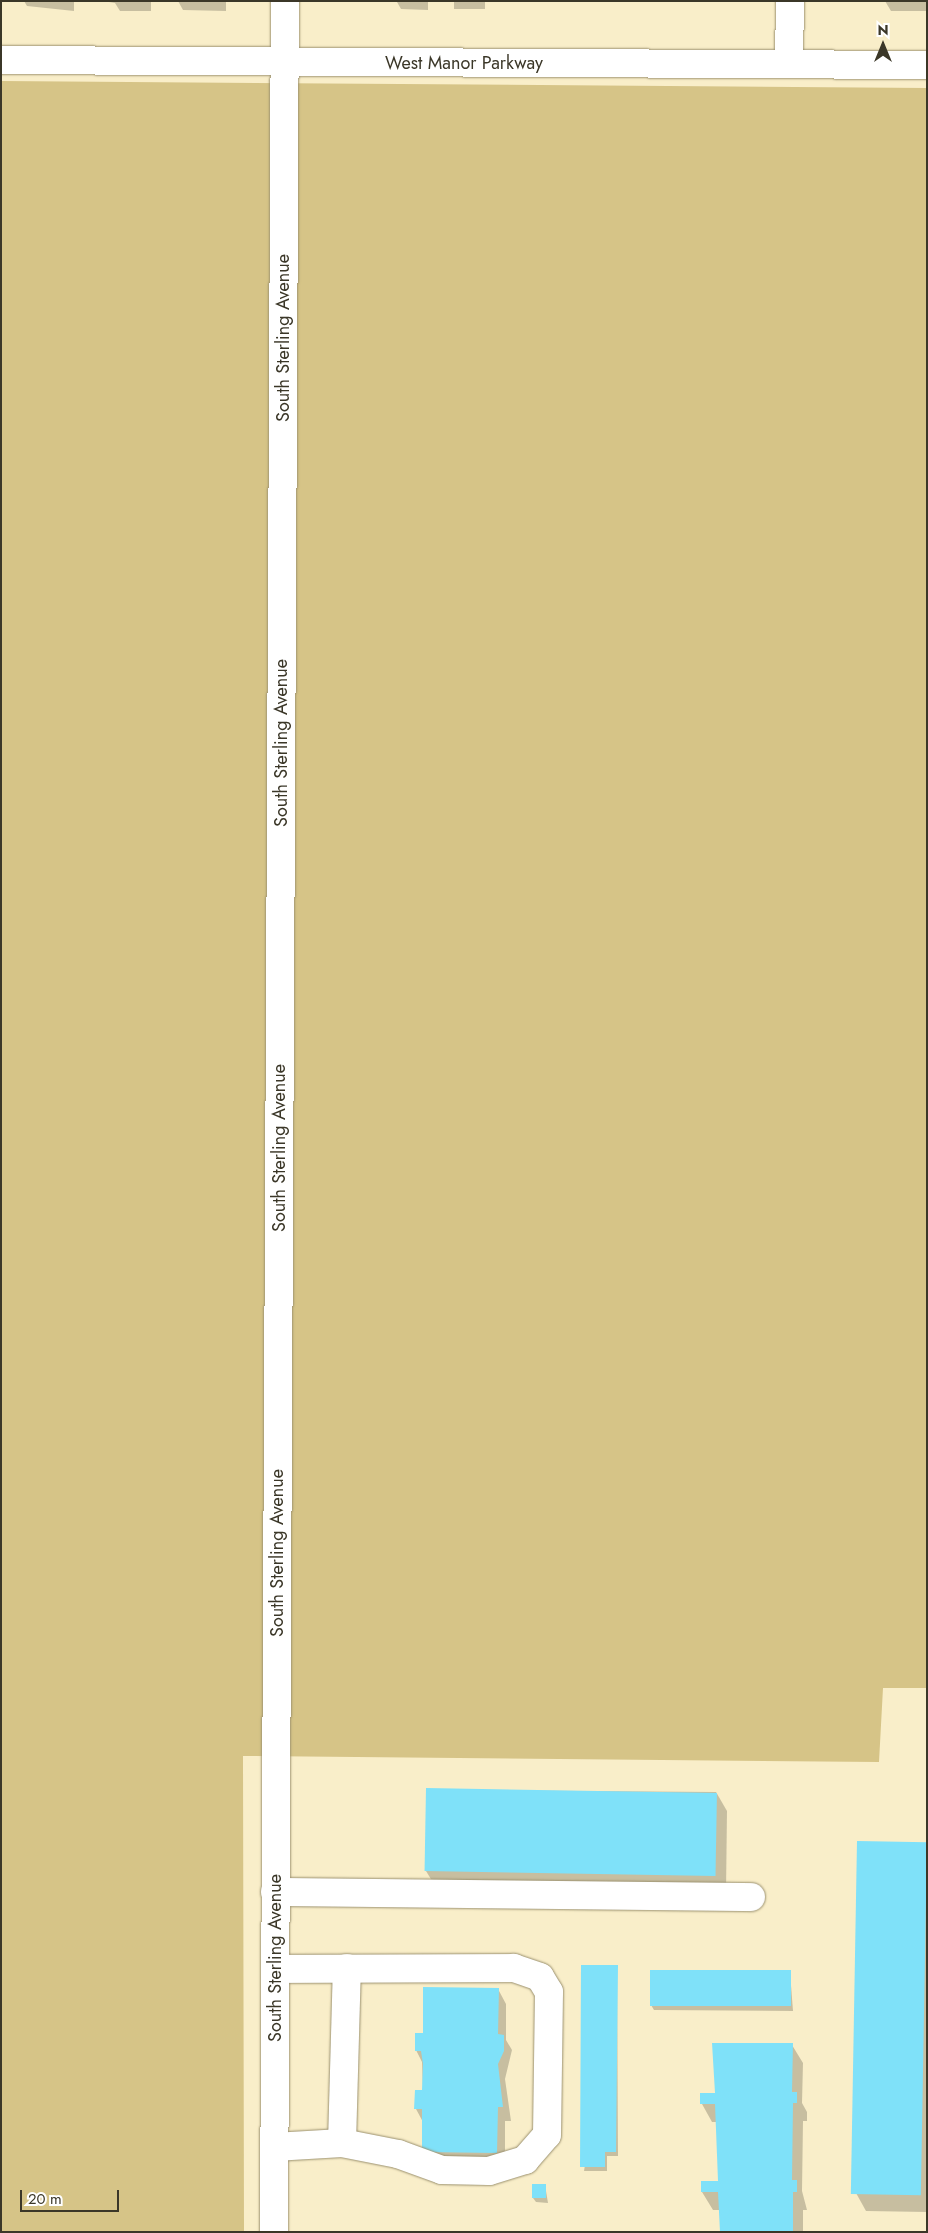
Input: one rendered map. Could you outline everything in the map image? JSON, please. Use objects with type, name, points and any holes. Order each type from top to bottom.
[{"type":"street","name":"South Sterling Avenue","points":[[274,2232],[285,1]]},
{"type":"street","points":[[790,1],[790,63]]},
{"type":"street","name":"West Manor Parkway","points":[[1,60],[927,65]]},
{"type":"street","points":[[275,1892],[751,1897]]},
{"type":"street","points":[[274,2147],[342,2143],[398,2154],[442,2170],[489,2171],[525,2160],[547,2135],[549,1992],[540,1977],[496,1967],[275,1969]]},
{"type":"street","points":[[342,2143],[347,1968]]},
{"type":"shaded area","points":[[1,81],[927,88],[927,1688],[883,1688],[879,1762],[243,1756],[244,2232],[1,2232]]},
{"type":"building","points":[[426,1788],[717,1793],[716,1876],[425,1871]]},
{"type":"building","points":[[857,1841],[927,1842],[921,2195],[851,2194]]},
{"type":"building","points":[[581,1965],[618,1965],[616,2152],[605,2152],[605,2167],[580,2167]]},
{"type":"building","points":[[650,1970],[791,1970],[791,2006],[650,2006]]},
{"type":"building","points":[[423,1987],[499,1988],[498,2034],[504,2035],[504,2051],[498,2064],[503,2107],[498,2107],[497,2153],[422,2152],[422,2109],[414,2109],[415,2090],[422,2090],[423,2064],[421,2051],[415,2051],[415,2033],[423,2033]]},
{"type":"building","points":[[712,2043],[793,2043],[792,2092],[797,2092],[797,2103],[793,2103],[792,2180],[797,2180],[797,2192],[793,2192],[793,2232],[720,2232],[718,2192],[701,2192],[701,2181],[718,2181],[715,2104],[700,2104],[700,2093],[715,2093]]},
{"type":"building","points":[[532,2184],[546,2184],[546,2198],[532,2198]]}]
